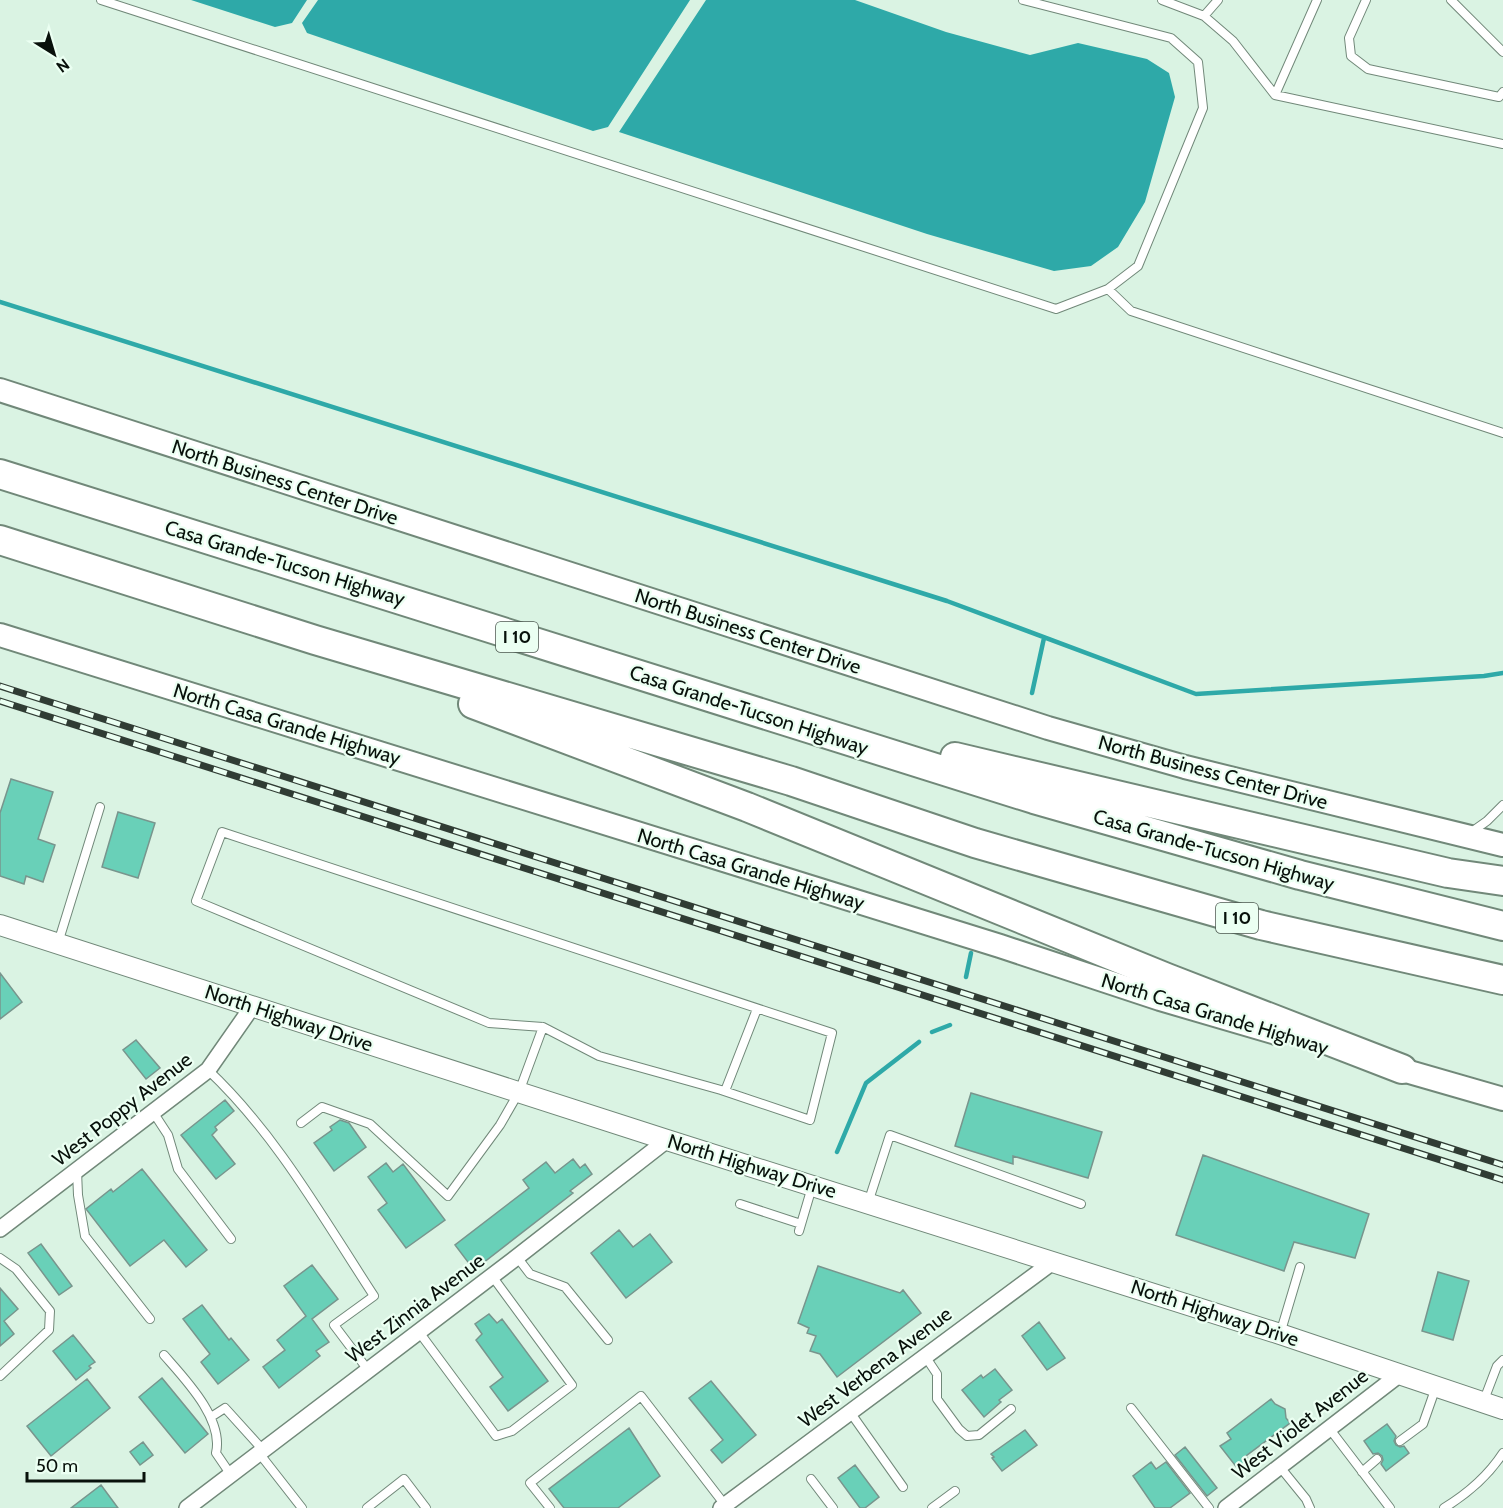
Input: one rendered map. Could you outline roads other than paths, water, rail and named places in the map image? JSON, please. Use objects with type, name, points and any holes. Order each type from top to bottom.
[{"type":"highway","name":"Casa Grande-Tucson Highway","points":[[0,474],[1034,799],[1300,875],[1503,926]]},
{"type":"highway","name":"I 10","points":[[0,540],[315,640],[791,781],[975,843],[1261,925],[1503,980]]},
{"type":"highway","points":[[315,640],[481,707],[767,815],[1156,974],[1402,1070]]},
{"type":"highway","points":[[745,708],[1448,873],[1503,881]]},
{"type":"main road","name":"North Business Center Drive","points":[[0,390],[1048,728],[1185,767],[1503,845]]},
{"type":"main road","name":"North Casa Grande Highway","points":[[0,635],[1000,946],[1160,999],[1503,1099]]},
{"type":"street","name":"North Highway Drive","points":[[0,925],[667,1140],[1054,1261],[1437,1385],[1503,1409]]},
{"type":"street","name":"West Poppy Avenue","points":[[0,1229],[208,1070],[252,1006]]},
{"type":"street","name":"West Zinnia Avenue","points":[[187,1508],[518,1257],[667,1140]]},
{"type":"street","name":"West Verbena Avenue","points":[[723,1507],[1054,1261]]},
{"type":"street","name":"West Violet Avenue","points":[[1226,1508],[1400,1374]]},
{"type":"lane","points":[[101,0],[1056,309],[1108,289],[1138,266],[1203,108],[1198,62],[1171,38],[1023,0]]},
{"type":"lane","points":[[1162,0],[1204,16],[1233,41],[1275,95],[1503,144]]},
{"type":"lane","points":[[1204,16],[1218,0]]},
{"type":"lane","points":[[1275,95],[1317,0]]},
{"type":"lane","points":[[1366,0],[1349,38],[1351,56],[1368,69],[1499,97],[1503,92]]},
{"type":"lane","points":[[1451,0],[1503,51]]},
{"type":"lane","points":[[1108,289],[1131,311],[1503,433]]},
{"type":"lane","points":[[1464,837],[1487,821],[1503,805]]},
{"type":"lane","points":[[58,943],[100,807]]},
{"type":"lane","points":[[222,832],[757,1009],[832,1034],[810,1120],[725,1091],[600,1056],[543,1027],[489,1023],[196,901],[222,832]]},
{"type":"lane","points":[[725,1091],[757,1009]]},
{"type":"lane","points":[[301,1123],[322,1107],[370,1124],[448,1196],[500,1125],[519,1092],[543,1027]]},
{"type":"lane","points":[[208,1070],[227,1088],[283,1156],[374,1296],[334,1325],[368,1370]]},
{"type":"lane","points":[[153,1112],[168,1135],[178,1169],[231,1239]]},
{"type":"lane","points":[[868,1203],[890,1135],[1081,1204]]},
{"type":"lane","points":[[77,1171],[78,1195],[85,1236],[150,1319]]},
{"type":"lane","points":[[740,1204],[800,1227],[813,1185]]},
{"type":"lane","points":[[518,1257],[530,1274],[565,1287],[608,1340]]},
{"type":"lane","points":[[0,1258],[16,1269],[50,1311],[49,1330],[0,1376]]},
{"type":"lane","points":[[1280,1334],[1300,1267]]},
{"type":"lane","points":[[419,1332],[496,1436],[512,1431],[572,1385],[492,1276]]},
{"type":"lane","points":[[164,1355],[211,1417],[219,1441],[216,1453],[231,1475]]},
{"type":"lane","points":[[925,1356],[937,1374],[937,1399],[959,1429],[967,1436],[979,1435],[1011,1409]]},
{"type":"lane","points":[[1483,1402],[1497,1366],[1503,1360]]},
{"type":"lane","points":[[1400,1441],[1423,1424],[1437,1385]]},
{"type":"lane","points":[[550,1508],[530,1482],[641,1396],[723,1507]]},
{"type":"lane","points":[[211,1417],[225,1408],[302,1508]]},
{"type":"lane","points":[[1131,1408],[1209,1508]]},
{"type":"lane","points":[[850,1412],[903,1487]]},
{"type":"lane","points":[[1329,1427],[1390,1508]]},
{"type":"lane","points":[[1444,1508],[1465,1494],[1494,1468],[1503,1453]]},
{"type":"lane","points":[[1362,1472],[1377,1459]]},
{"type":"lane","points":[[1280,1467],[1306,1499],[1310,1508]]},
{"type":"lane","points":[[367,1508],[404,1479],[426,1508]]},
{"type":"lane","points":[[811,1479],[833,1508]]},
{"type":"lane","points":[[932,1508],[955,1491]]},
{"type":"water","points":[[191,0],[307,0],[292,23],[275,27]]},
{"type":"water","points":[[318,0],[690,0],[608,127],[593,131],[307,33],[302,23]]},
{"type":"water","points":[[706,0],[855,0],[946,32],[1030,55],[1078,43],[1147,59],[1169,73],[1175,97],[1145,202],[1118,247],[1091,266],[1054,271],[927,234],[619,132]]},
{"type":"waterway","points":[[0,302],[947,601],[1196,694],[1503,673]]},
{"type":"waterway","points":[[1032,693],[1044,638]]},
{"type":"waterway","points":[[966,977],[971,953]]},
{"type":"waterway","points":[[932,1032],[950,1025]]},
{"type":"waterway","points":[[837,1152],[866,1083],[919,1042]]},
{"type":"railway","points":[[0,686],[1503,1165]]},
{"type":"railway","points":[[0,701],[1503,1180]]}]
